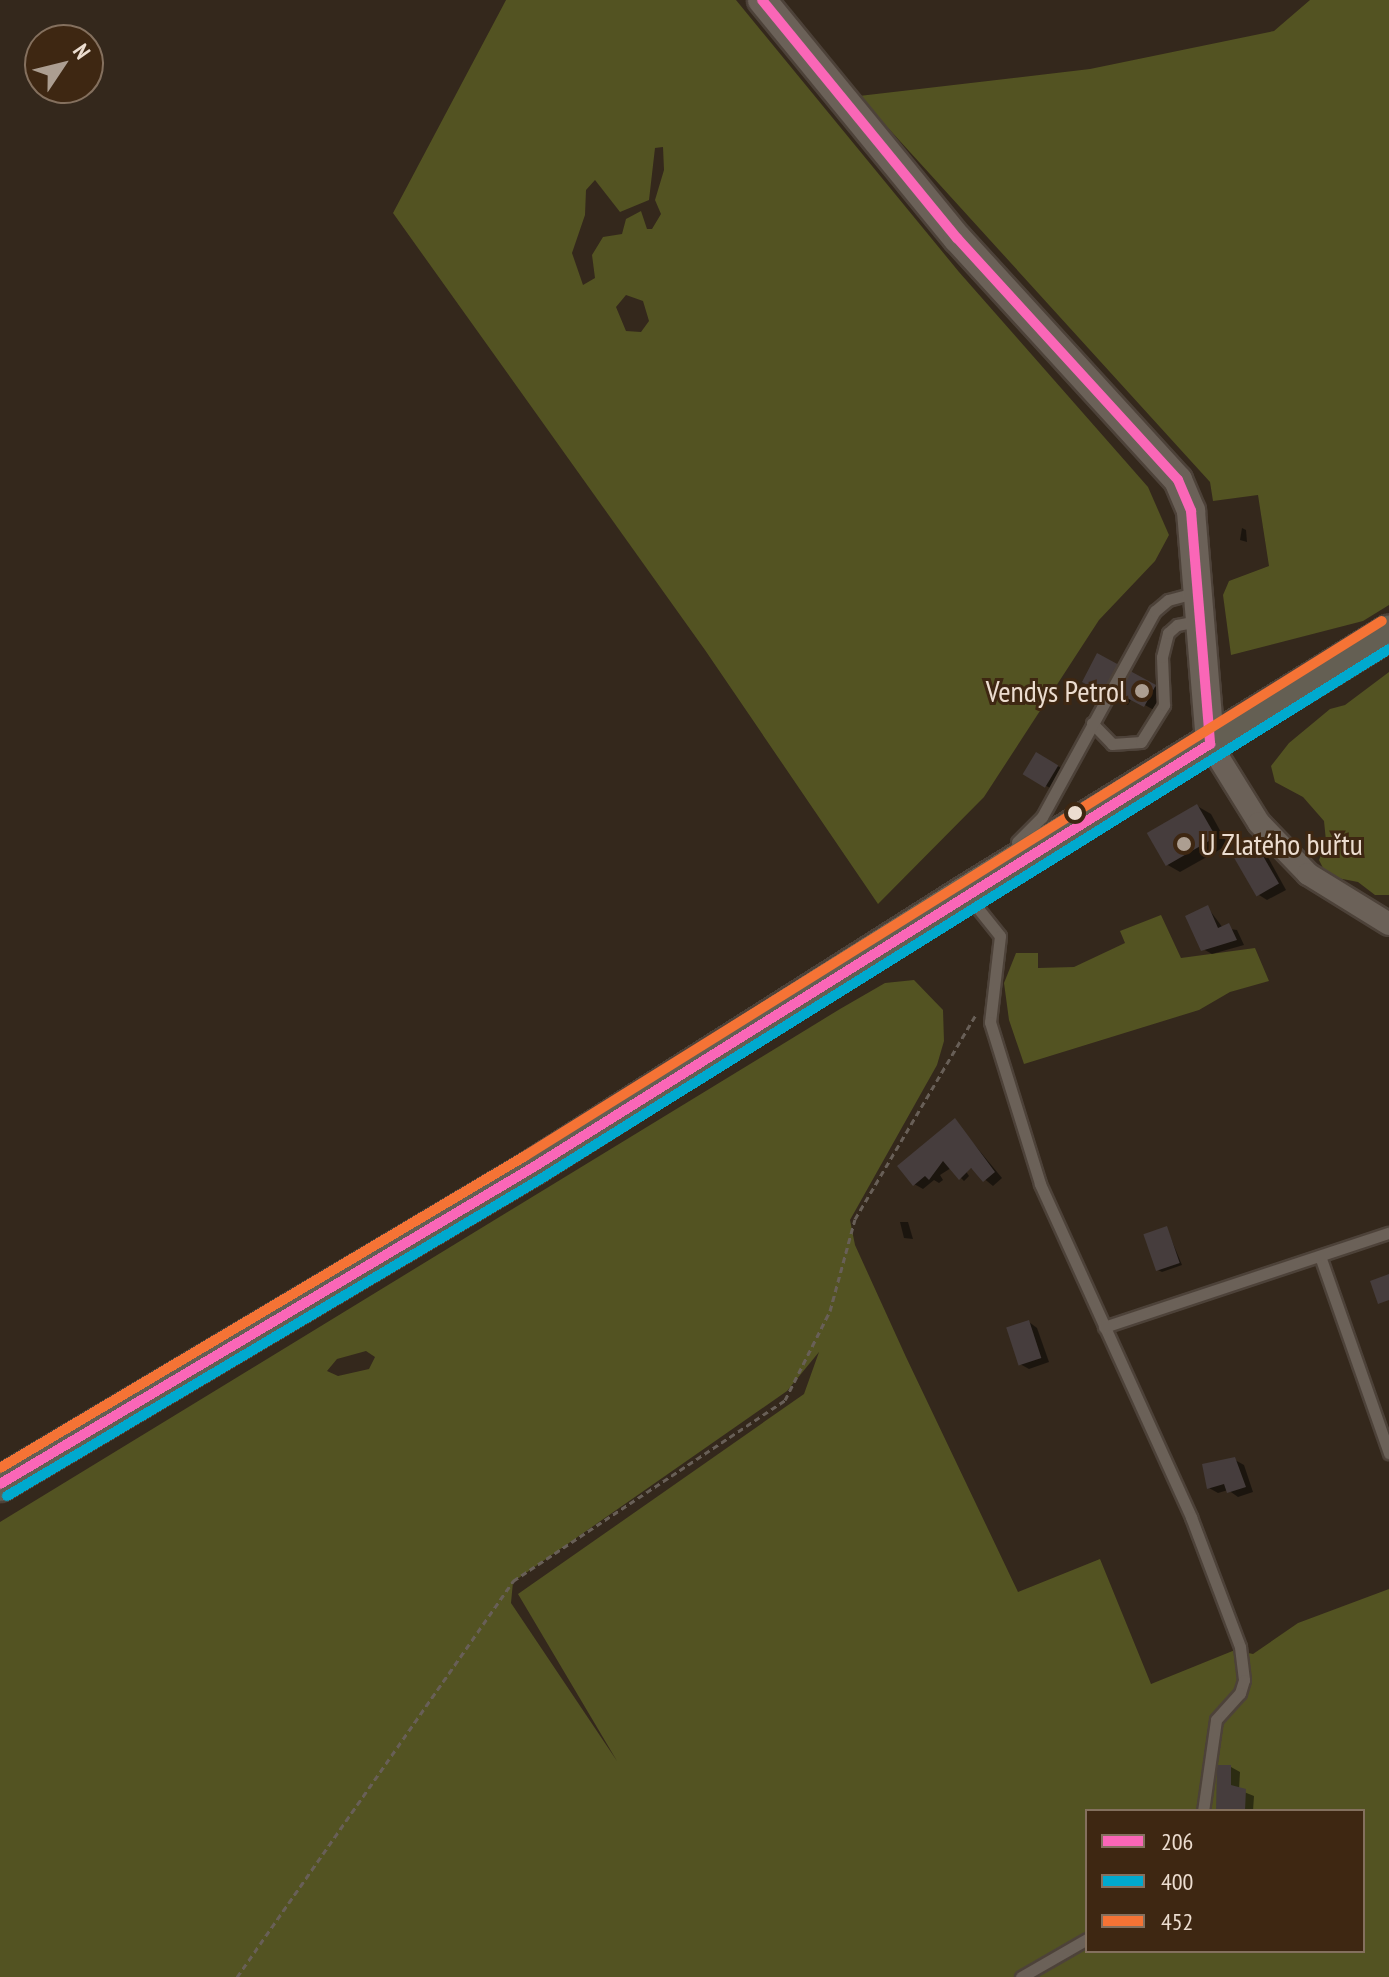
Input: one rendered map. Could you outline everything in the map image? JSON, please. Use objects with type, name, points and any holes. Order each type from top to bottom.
[{"type":"main road","points":[[0,1484],[314,1301],[966,893],[1389,633]]},
{"type":"street","points":[[762,0],[957,238],[1168,467],[1191,511],[1210,744],[1259,823],[1308,874],[1389,924]]},
{"type":"lane","points":[[762,1022],[1029,835],[1155,611],[1168,600],[1198,592]]},
{"type":"lane","points":[[1092,723],[1112,744],[1141,742],[1164,705],[1162,657],[1168,633],[1177,625],[1201,620]]},
{"type":"lane","points":[[966,893],[1000,936],[990,1001],[1004,1075],[1040,1184],[1191,1517],[1240,1647],[1244,1680],[1240,1693],[1216,1720],[1203,1809]]},
{"type":"lane","points":[[1104,1327],[1389,1233]]},
{"type":"lane","points":[[1320,1256],[1389,1453]]},
{"type":"lane","points":[[1021,1977],[1085,1940]]},
{"type":"path","points":[[237,1977],[513,1581],[785,1400],[830,1311],[855,1219],[959,1034],[990,1001]]},
{"type":"shaded area","points":[[506,0],[736,0],[959,272],[1148,487],[1169,535],[1155,561],[1099,620],[984,797],[878,904],[705,650],[393,213]],"holes":[[[663,147],[664,170],[655,200],[661,214],[652,229],[647,229],[641,211],[626,219],[622,234],[603,237],[592,255],[595,278],[583,285],[572,253],[585,215],[586,190],[595,180],[620,212],[649,200],[655,148]],[[626,295],[643,301],[649,321],[641,332],[626,331],[616,307]]]},
{"type":"shaded area","points":[[1310,0],[1389,0],[1389,605],[1363,621],[1231,655],[1223,595],[1229,581],[1269,566],[1258,495],[1213,501],[1210,482],[859,96],[1090,69],[1274,31]]},
{"type":"shaded area","points":[[1389,672],[1389,895],[1375,895],[1358,882],[1327,876],[1319,860],[1326,841],[1324,821],[1303,797],[1275,782],[1271,766],[1289,743],[1330,709],[1345,705]]},
{"type":"shaded area","points":[[1161,915],[1181,958],[1255,948],[1269,981],[1230,992],[1199,1010],[1024,1064],[1009,1020],[1004,983],[1016,953],[1038,953],[1038,968],[1074,967],[1125,943],[1120,931]]},
{"type":"shaded area","points":[[914,980],[943,1010],[944,1041],[937,1065],[850,1220],[855,1245],[1018,1592],[1100,1559],[1151,1684],[1235,1650],[1253,1654],[1298,1623],[1389,1589],[1389,1977],[0,1977],[0,1522],[885,983]],"holes":[[[366,1351],[375,1357],[369,1369],[338,1376],[327,1371],[337,1359]],[[819,1352],[804,1394],[518,1594],[617,1761],[511,1603],[513,1582],[787,1391]]]},
{"type":"building","points":[[1097,653],[1156,685],[1144,707],[1127,698],[1124,705],[1082,682]]},
{"type":"building","points":[[1036,752],[1058,765],[1045,788],[1023,774]]},
{"type":"building","points":[[1197,804],[1216,837],[1166,866],[1147,833]]},
{"type":"building","points":[[1255,842],[1279,884],[1256,897],[1232,855]]},
{"type":"building","points":[[1208,905],[1218,928],[1229,923],[1237,940],[1201,951],[1185,916]]},
{"type":"building","points":[[955,1118],[995,1172],[983,1182],[971,1168],[959,1180],[943,1161],[929,1180],[925,1176],[913,1186],[897,1166]]},
{"type":"building","points":[[1167,1226],[1180,1263],[1156,1271],[1143,1234]]},
{"type":"building","points":[[1389,1274],[1389,1300],[1378,1304],[1370,1281]]},
{"type":"building","points":[[1029,1320],[1041,1358],[1019,1365],[1006,1327]]},
{"type":"building","points":[[1235,1457],[1246,1487],[1227,1493],[1224,1484],[1207,1489],[1202,1464]]},
{"type":"building","points":[[1217,1765],[1231,1765],[1231,1785],[1246,1789],[1245,1809],[1216,1809]]},
{"type":"transit line","name":"206","points":[[762,0],[957,238],[1178,480],[1191,511],[1210,744]]},
{"type":"transit line","name":"452","points":[[0,1468],[525,1156],[1382,621]]},
{"type":"transit line","name":"400","points":[[7,1496],[539,1180],[1389,649]]},
{"type":"transit line","name":"206","points":[[0,1484],[532,1168],[1210,744]]},
{"type":"place","name":"Vendys Petrol","points":[[1142,691]]},
{"type":"place","name":"U Zlatého buřtu","points":[[1184,844]]}]
